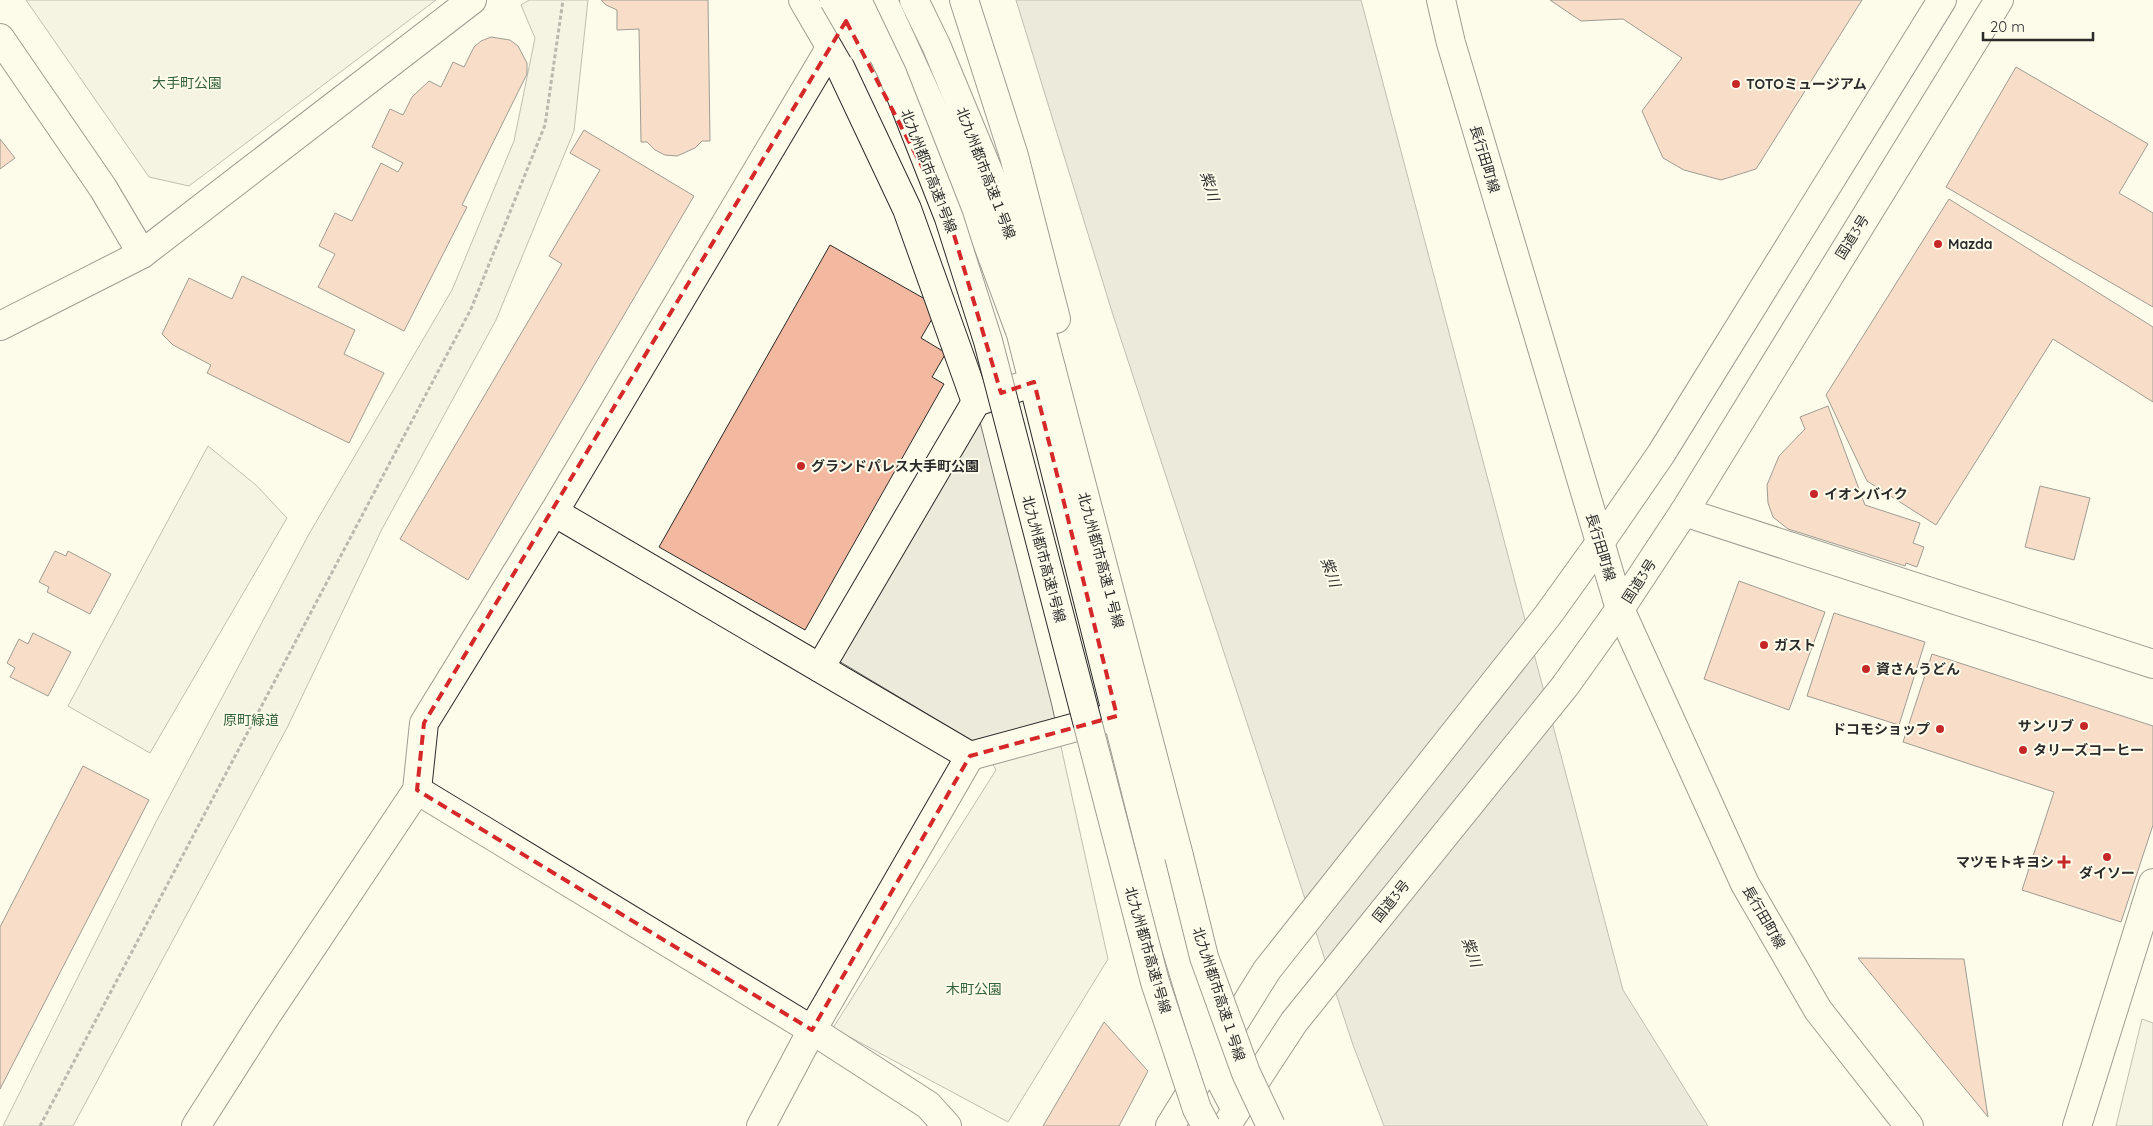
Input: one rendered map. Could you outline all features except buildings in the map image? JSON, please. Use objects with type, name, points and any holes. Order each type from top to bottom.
[{"type":"main road","points":[[0,326],[142,254],[472,0]]},
{"type":"main road","points":[[803,0],[830,48],[907,209],[976,402]]},
{"type":"main road","points":[[834,0],[875,70],[949,218]]},
{"type":"main road","points":[[196,1126],[266,1016],[417,790],[424,722],[554,512],[858,0]]},
{"type":"main road","name":"北九州都市高速1号線","points":[[858,0],[892,74],[949,218],[988,341],[1155,982],[1198,1109],[1206,1126]]},
{"type":"main road","points":[[883,0],[960,169],[1021,334],[1171,932],[1210,1060],[1231,1118]]},
{"type":"main road","name":"北九州都市高速１号線","points":[[914,0],[936,45],[992,180],[1038,318],[1204,957],[1246,1073],[1272,1126]]},
{"type":"main road","points":[[964,0],[1014,156],[1053,309],[1149,699],[1179,856]]},
{"type":"main road","name":"長行田町線","points":[[1441,0],[1451,43],[1599,544],[1620,609],[1745,884],[1818,1010],[1909,1126]]},
{"type":"main road","points":[[1170,1126],[1267,970],[1548,615],[1599,544],[1660,454],[1942,0]]},
{"type":"main road","name":"国道3号","points":[[1231,1118],[1294,1022],[1565,686],[1620,609],[1684,512],[1999,0]]},
{"type":"main road","points":[[0,38],[103,188],[142,254]]},
{"type":"main road","points":[[820,668],[976,402],[1034,382]]},
{"type":"main road","points":[[554,512],[970,756]]},
{"type":"main road","points":[[1684,512],[2153,664]]},
{"type":"main road","points":[[761,1126],[812,1030],[970,756],[1117,716]]},
{"type":"main road","points":[[417,790],[812,1030],[928,1105],[947,1126]]},
{"type":"main road","points":[[2077,1126],[2153,883]]},
{"type":"path","points":[[40,1126],[471,309],[545,125],[563,0]]},
{"type":"highlighted area","points":[[846,21],[949,218],[1001,393],[1034,382],[1117,716],[970,756],[812,1030],[417,790],[424,723]]},
{"type":"green space","name":"大手町公園","points":[[26,0],[436,0],[189,186],[149,177]]},
{"type":"green space","name":"原町緑道","points":[[529,0],[588,0],[574,131],[496,320],[382,529],[287,728],[73,1126],[3,1126],[159,816],[309,534],[452,290],[514,141],[535,38],[521,5]]},
{"type":"green space","name":"木町公園","points":[[979,418],[1052,706],[1108,959],[1008,1122],[833,1028],[996,770],[984,748],[834,658]]},
{"type":"green space","points":[[208,446],[256,485],[287,518],[150,753],[68,706]]},
{"type":"shaded area","points":[[2142,1019],[2153,1023],[2153,1126],[2116,1126]]},
{"type":"water","name":"紫川","points":[[1016,0],[1361,0],[1623,990],[1708,1126],[1384,1126],[1353,1045],[1113,315]]},
{"type":"place","name":"TOTOミュージアム","points":[[1736,84]]},
{"type":"place","name":"Mazda","points":[[1938,244]]},
{"type":"place","name":"グランドパレス大手町公園","points":[[801,466]]},
{"type":"place","name":"イオンバイク","points":[[1814,494]]},
{"type":"place","name":"ガスト","points":[[1764,645]]},
{"type":"place","name":"資さんうどん","points":[[1866,669]]},
{"type":"place","name":"サンリブ","points":[[2084,726]]},
{"type":"place","name":"ドコモショップ","points":[[1940,729]]},
{"type":"place","name":"タリーズコーヒー","points":[[2023,750]]},
{"type":"place","name":"ダイソー","points":[[2107,857]]},
{"type":"place","name":"マツモトキヨシ","points":[[2064,862]]}]
